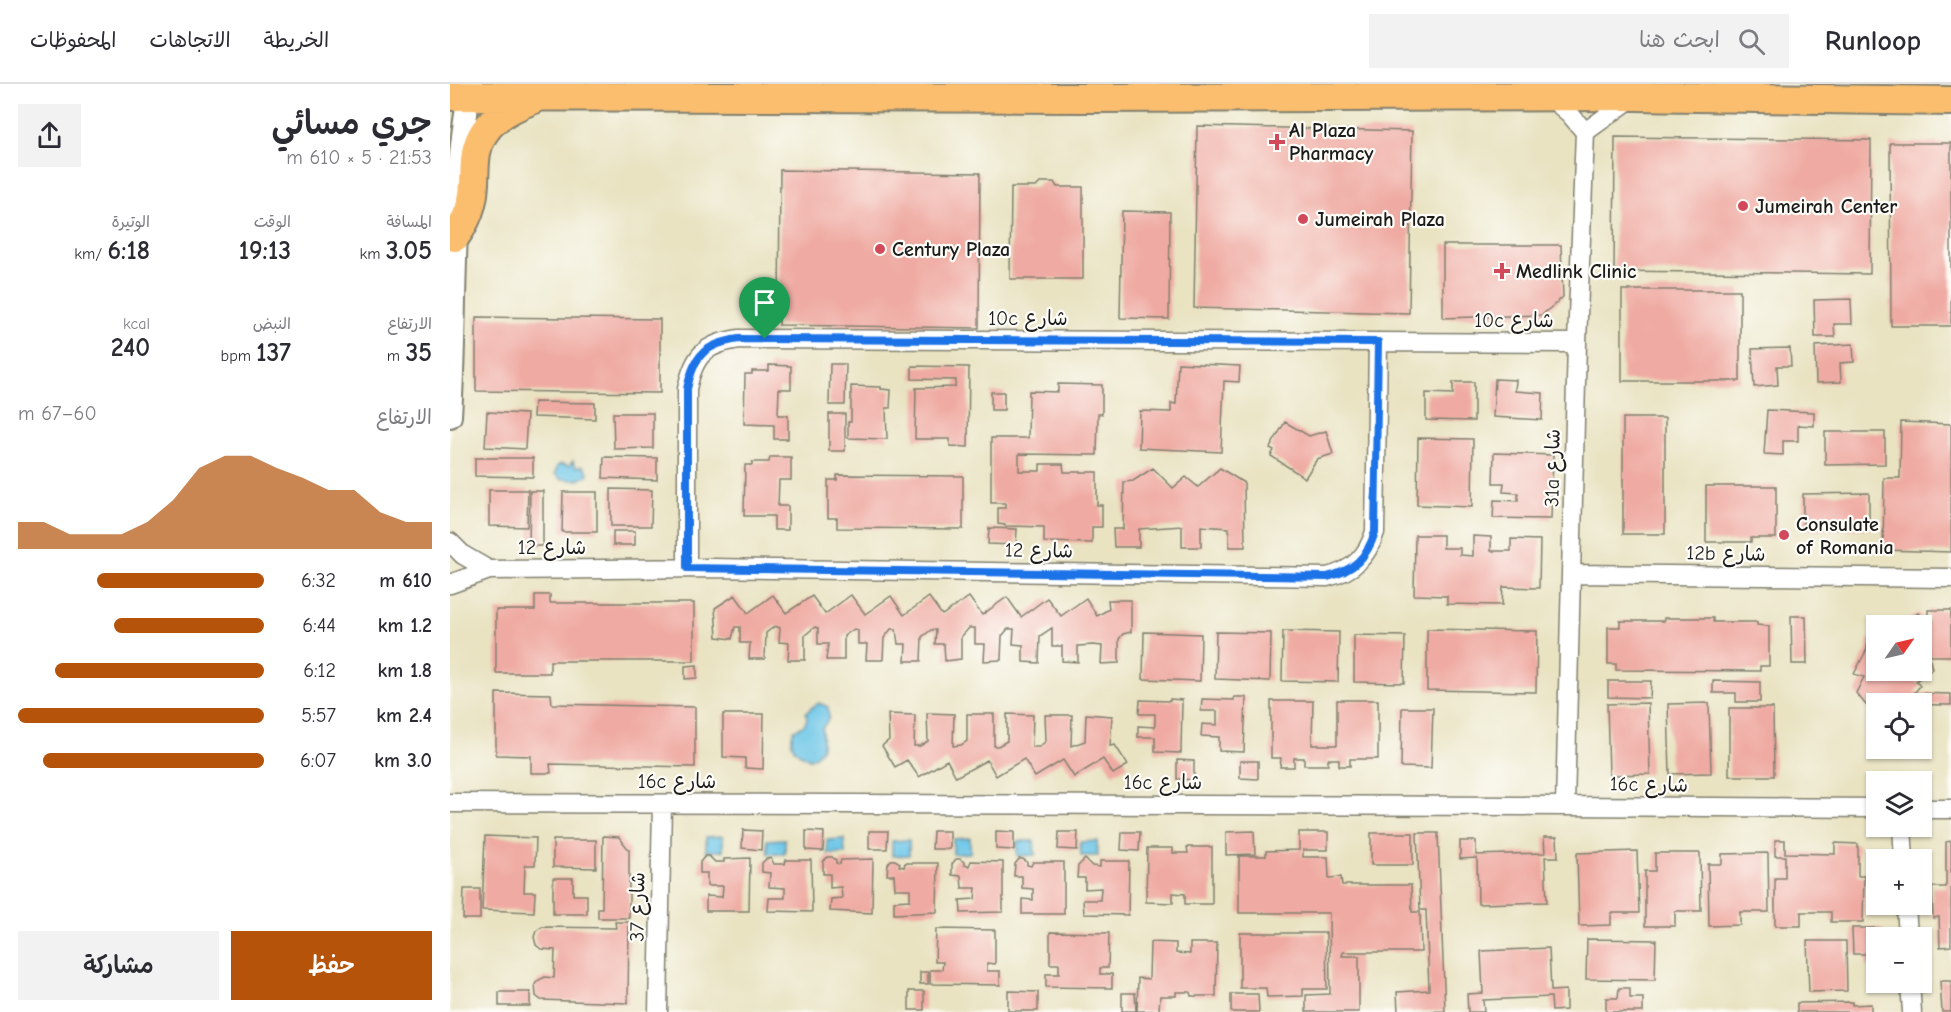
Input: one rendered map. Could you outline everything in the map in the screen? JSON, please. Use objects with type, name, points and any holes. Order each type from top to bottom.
[{"type":"main road","points":[[463,92],[542,96],[1634,96],[1951,101]]},
{"type":"main road","points":[[455,237],[465,221],[472,201],[476,152],[481,137],[502,113],[542,96]]},
{"type":"street","points":[[450,416],[455,237],[463,92]]},
{"type":"street","points":[[1550,97],[1569,113],[1585,132],[1634,96]]},
{"type":"street","name":"31a شارع","points":[[1565,806],[1585,132]]},
{"type":"street","name":"10c شارع","points":[[687,568],[687,389],[691,369],[703,353],[719,342],[739,339],[1577,343]]},
{"type":"street","name":"شارع 12","points":[[450,584],[489,570],[687,568],[1327,577],[1341,574],[1364,558],[1375,532],[1378,342]]},
{"type":"street","points":[[450,543],[463,555],[489,570]]},
{"type":"street","name":"12b شارع","points":[[1572,574],[1951,578]]},
{"type":"street","name":"16c شارع","points":[[450,803],[1866,808]]},
{"type":"street","name":"شارع 37","points":[[658,1012],[662,804]]},
{"type":"street","points":[[1932,809],[1951,809]]},
{"type":"street","points":[[1911,993],[1912,1012]]},
{"type":"water","points":[[573,461],[576,467],[583,466],[588,472],[587,476],[578,480],[560,479],[555,474],[557,466],[562,464],[569,466]]},
{"type":"water","points":[[819,703],[828,707],[829,718],[822,728],[821,750],[810,759],[794,748],[792,736],[794,730],[806,722],[806,713]]},
{"type":"water","points":[[723,836],[723,851],[706,851],[706,837]]},
{"type":"water","points":[[970,838],[970,853],[953,854],[953,839]]},
{"type":"water","points":[[785,839],[785,854],[768,854],[767,840]]},
{"type":"water","points":[[844,839],[845,854],[828,854],[827,840]]},
{"type":"water","points":[[909,840],[909,855],[892,856],[892,841]]},
{"type":"water","points":[[1017,841],[1034,841],[1035,855],[1017,856]]},
{"type":"water","points":[[1097,841],[1098,856],[1081,856],[1080,842]]},
{"type":"building","name":"Jumeirah Plaza","points":[[1197,126],[1412,131],[1409,313],[1194,308]]},
{"type":"building","name":"Jumeirah Center","points":[[1615,137],[1871,140],[1870,274],[1614,271]]},
{"type":"building","points":[[1890,143],[1951,143],[1951,326],[1891,326]]},
{"type":"building","name":"Century Plaza","points":[[780,170],[980,173],[979,328],[779,325]]},
{"type":"building","points":[[1041,182],[1054,182],[1057,187],[1083,187],[1083,279],[1010,279],[1011,187],[1036,187]]},
{"type":"building","points":[[1122,211],[1170,212],[1169,319],[1120,318]]},
{"type":"building","name":"Medlink Clinic","points":[[1443,245],[1561,245],[1563,297],[1542,315],[1443,318]]},
{"type":"building","points":[[1622,290],[1740,290],[1740,381],[1622,381]]},
{"type":"building","points":[[1851,299],[1852,324],[1834,324],[1835,337],[1815,337],[1814,300]]},
{"type":"building","points":[[476,317],[660,319],[660,393],[476,391]]},
{"type":"building","points":[[1853,344],[1854,362],[1840,363],[1841,382],[1816,383],[1815,346]]},
{"type":"building","points":[[1790,348],[1791,366],[1777,366],[1778,385],[1754,387],[1752,349]]},
{"type":"building","points":[[1178,363],[1240,366],[1239,382],[1224,381],[1221,452],[1139,448],[1140,411],[1171,412],[1171,403],[1176,404]]},
{"type":"building","points":[[830,364],[846,364],[845,405],[829,405]]},
{"type":"building","points":[[769,365],[791,366],[791,389],[779,389],[778,415],[788,415],[788,439],[774,439],[774,425],[744,424],[745,374],[752,374],[752,371],[769,371]]},
{"type":"building","points":[[912,366],[969,367],[968,447],[950,446],[950,439],[915,439],[916,388],[955,387],[956,380],[912,379]]},
{"type":"building","points":[[1495,379],[1516,380],[1515,391],[1543,393],[1542,420],[1493,417]]},
{"type":"building","points":[[1453,382],[1474,382],[1474,421],[1426,420],[1426,393],[1453,394]]},
{"type":"building","points":[[1058,384],[1102,385],[1102,414],[1098,414],[1097,455],[1019,454],[1019,471],[1040,471],[1040,464],[1063,464],[1064,472],[1097,472],[1097,505],[1102,505],[1102,527],[1092,527],[1092,543],[1044,542],[1044,527],[998,524],[998,508],[1005,508],[1005,503],[991,503],[991,438],[1028,438],[1029,391],[1058,392]]},
{"type":"building","points":[[851,386],[881,387],[881,389],[891,390],[890,408],[886,408],[887,439],[848,438],[848,422],[851,422]]},
{"type":"building","points":[[991,392],[1004,392],[1004,410],[991,410]]},
{"type":"building","points":[[534,402],[595,403],[595,419],[533,417]]},
{"type":"building","points":[[1767,410],[1814,412],[1814,426],[1798,425],[1798,441],[1783,441],[1783,455],[1764,454]]},
{"type":"building","points":[[487,412],[527,414],[525,449],[485,447]]},
{"type":"building","points":[[613,413],[653,413],[653,448],[614,449]]},
{"type":"building","points":[[829,414],[845,414],[845,451],[829,451]]},
{"type":"building","points":[[1623,418],[1665,418],[1665,534],[1623,534]]},
{"type":"building","points":[[1285,422],[1309,436],[1326,431],[1333,454],[1317,459],[1305,478],[1271,456],[1274,450],[1270,448]]},
{"type":"building","points":[[1901,422],[1951,424],[1951,552],[1883,550],[1884,478],[1900,478]]},
{"type":"building","points":[[1825,432],[1885,432],[1885,464],[1825,465]]},
{"type":"building","points":[[1418,438],[1473,439],[1472,507],[1417,505]]},
{"type":"building","points":[[1494,453],[1553,455],[1551,519],[1493,518],[1494,500],[1518,501],[1518,493],[1503,492],[1504,483],[1493,483]]},
{"type":"building","points":[[604,457],[657,458],[657,480],[603,478]]},
{"type":"building","points":[[770,457],[791,457],[791,480],[779,480],[778,506],[788,506],[788,530],[774,530],[774,516],[744,516],[745,465],[752,465],[752,462],[769,462]]},
{"type":"building","points":[[475,458],[533,458],[533,477],[475,476]]},
{"type":"building","points":[[1153,468],[1173,488],[1186,477],[1198,487],[1220,468],[1244,483],[1245,547],[1229,547],[1229,528],[1201,526],[1201,547],[1182,547],[1182,526],[1139,529],[1139,547],[1114,547],[1113,529],[1123,529],[1124,482],[1133,481]]},
{"type":"building","points":[[837,475],[963,476],[963,529],[837,528],[837,518],[828,518],[828,480],[837,480]]},
{"type":"building","points":[[1706,486],[1776,486],[1776,538],[1751,538],[1751,542],[1706,542]]},
{"type":"building","points":[[611,489],[652,490],[651,526],[611,526]]},
{"type":"building","points":[[489,490],[528,490],[527,527],[489,526]]},
{"type":"building","points":[[530,491],[543,491],[543,546],[529,546]]},
{"type":"building","points":[[563,492],[597,492],[597,532],[562,532]]},
{"type":"building","points":[[1869,493],[1869,529],[1803,529],[1803,494]]},
{"type":"building","points":[[989,528],[1017,529],[1016,545],[988,544]]},
{"type":"building","points":[[613,531],[635,531],[635,545],[613,545]]},
{"type":"building","points":[[1415,535],[1443,535],[1443,548],[1460,548],[1460,555],[1473,556],[1473,536],[1491,537],[1491,551],[1511,551],[1511,539],[1540,540],[1539,588],[1503,587],[1502,605],[1447,604],[1447,596],[1414,595]]},
{"type":"building","points":[[535,595],[550,595],[550,603],[694,603],[694,661],[550,661],[550,673],[496,673],[496,610],[535,610]]},
{"type":"building","points":[[735,595],[748,613],[773,595],[786,613],[812,596],[825,614],[851,595],[865,614],[891,596],[904,615],[929,597],[942,615],[969,597],[982,615],[1007,597],[1021,617],[1047,598],[1061,616],[1086,598],[1097,616],[1109,609],[1108,600],[1131,600],[1131,632],[1123,634],[1119,639],[1119,663],[1101,664],[1102,646],[1093,645],[1078,646],[1078,662],[1062,661],[1062,646],[1052,646],[1052,628],[1040,636],[1039,663],[1023,662],[1023,645],[1013,644],[1014,629],[1008,629],[1002,636],[1001,660],[984,661],[985,644],[975,644],[975,628],[969,628],[961,637],[961,659],[945,661],[944,644],[935,644],[936,630],[931,630],[922,637],[921,661],[905,661],[906,644],[898,644],[896,629],[891,629],[884,638],[883,660],[866,660],[867,644],[858,644],[858,630],[854,629],[844,636],[844,660],[826,660],[828,644],[818,644],[818,629],[815,627],[805,635],[805,660],[788,660],[789,643],[779,642],[780,628],[775,626],[766,633],[765,659],[749,659],[750,643],[740,643],[740,627],[735,627],[732,639],[717,637],[715,608]]},
{"type":"building","points":[[1928,610],[1951,610],[1951,656],[1932,656],[1932,615],[1928,615]]},
{"type":"building","points":[[1791,616],[1806,616],[1807,664],[1792,664]]},
{"type":"building","points":[[1664,618],[1713,618],[1713,622],[1757,622],[1757,625],[1769,626],[1769,666],[1760,666],[1760,671],[1616,670],[1616,664],[1608,664],[1608,627],[1620,627],[1620,621],[1664,621]]},
{"type":"building","points":[[1427,629],[1537,631],[1536,692],[1427,690]]},
{"type":"building","points":[[1283,631],[1339,632],[1338,682],[1282,681]]},
{"type":"building","points":[[1144,632],[1201,634],[1200,681],[1143,679]]},
{"type":"building","points":[[1216,632],[1271,633],[1270,681],[1215,679]]},
{"type":"building","points":[[1354,635],[1405,636],[1404,683],[1354,682]]},
{"type":"building","points":[[1866,651],[1866,681],[1916,681],[1920,686],[1914,693],[1866,693],[1866,705],[1856,693],[1864,677],[1854,674]]},
{"type":"building","points":[[697,665],[697,678],[685,679],[685,666]]},
{"type":"building","points":[[1608,681],[1651,681],[1650,698],[1608,697]]},
{"type":"building","points":[[1713,681],[1760,682],[1760,702],[1736,702],[1736,693],[1713,693]]},
{"type":"building","points":[[496,693],[551,694],[552,704],[695,707],[695,767],[550,764],[551,773],[531,773],[531,756],[496,755]]},
{"type":"building","points":[[1932,693],[1951,694],[1951,705],[1932,705]]},
{"type":"building","points":[[1234,697],[1246,697],[1244,752],[1219,751],[1219,737],[1201,736],[1202,724],[1217,725],[1217,711],[1201,711],[1202,699],[1234,700]]},
{"type":"building","points":[[1170,699],[1182,700],[1181,753],[1155,752],[1155,737],[1138,737],[1138,726],[1155,727],[1155,714],[1139,714],[1140,700],[1170,701]]},
{"type":"building","points":[[1337,700],[1378,700],[1378,759],[1350,759],[1350,766],[1339,766],[1339,759],[1328,759],[1328,765],[1304,765],[1304,758],[1294,758],[1294,767],[1280,767],[1281,758],[1271,758],[1271,701],[1313,701],[1312,745],[1337,745]]},
{"type":"building","points":[[1648,703],[1650,774],[1609,775],[1607,704]]},
{"type":"building","points":[[1709,703],[1711,773],[1670,774],[1668,704]]},
{"type":"building","points":[[1402,708],[1433,708],[1431,768],[1401,767]]},
{"type":"building","points":[[1729,708],[1773,708],[1774,776],[1729,776]]},
{"type":"building","points":[[927,713],[954,714],[953,746],[967,741],[967,714],[994,714],[994,746],[1007,741],[1007,714],[1033,715],[1032,747],[1039,747],[1046,741],[1045,715],[1072,715],[1071,746],[1085,741],[1086,714],[1112,716],[1110,746],[1115,745],[1128,765],[1113,774],[1103,759],[1074,777],[1063,760],[1035,777],[1024,759],[996,776],[987,760],[956,777],[947,760],[919,777],[907,760],[895,767],[882,746],[889,740],[888,714],[915,715],[914,746],[920,746],[928,741]]},
{"type":"building","points":[[723,714],[764,714],[763,769],[745,768],[745,758],[723,757]]},
{"type":"building","points":[[1177,760],[1194,761],[1194,780],[1177,779]]},
{"type":"building","points":[[1240,761],[1258,761],[1258,779],[1240,778]]},
{"type":"building","points":[[743,830],[762,831],[761,850],[742,848]]},
{"type":"building","points":[[806,831],[824,832],[823,851],[806,850]]},
{"type":"building","points":[[869,831],[888,831],[887,849],[869,849]]},
{"type":"building","points":[[933,831],[950,831],[950,849],[932,849]]},
{"type":"building","points":[[996,831],[1014,832],[1014,850],[996,849]]},
{"type":"building","points":[[1254,831],[1255,854],[1226,855],[1226,832]]},
{"type":"building","points":[[1059,832],[1078,832],[1077,850],[1058,849]]},
{"type":"building","points":[[1122,832],[1140,832],[1139,851],[1121,850]]},
{"type":"building","points":[[1299,832],[1328,832],[1328,850],[1303,850],[1303,857],[1328,857],[1329,878],[1341,877],[1342,885],[1411,885],[1412,912],[1420,912],[1421,952],[1343,952],[1342,956],[1359,956],[1359,1012],[1306,1012],[1306,995],[1330,994],[1329,913],[1239,913],[1239,856],[1266,856],[1266,851],[1299,850]]},
{"type":"building","points":[[1371,833],[1413,833],[1413,865],[1371,865]]},
{"type":"building","points":[[1417,833],[1438,833],[1445,1011],[1398,1012],[1397,992],[1429,990],[1426,910],[1420,910]]},
{"type":"building","points":[[485,836],[536,838],[535,865],[525,865],[524,892],[535,892],[534,912],[482,910]]},
{"type":"building","points":[[603,836],[619,837],[629,850],[629,918],[598,918],[598,908],[602,908]]},
{"type":"building","points":[[1544,837],[1557,837],[1558,857],[1545,857],[1547,902],[1478,904],[1477,858],[1460,859],[1460,841],[1476,841],[1476,855],[1545,853]]},
{"type":"building","points":[[553,840],[596,840],[596,868],[553,867]]},
{"type":"building","points":[[1775,840],[1785,840],[1785,853],[1835,854],[1835,843],[1858,844],[1858,876],[1864,876],[1863,922],[1831,922],[1831,912],[1801,912],[1801,926],[1775,926],[1775,878],[1785,878],[1785,856],[1775,856]]},
{"type":"building","points":[[1951,841],[1951,946],[1940,947],[1939,917],[1933,918],[1932,887],[1946,887],[1946,842]]},
{"type":"building","points":[[1187,847],[1212,847],[1212,904],[1185,904],[1185,894],[1173,893],[1173,903],[1146,902],[1147,848],[1173,848],[1173,853],[1188,853]]},
{"type":"building","points":[[1637,851],[1639,913],[1611,913],[1611,925],[1579,926],[1577,853]]},
{"type":"building","points":[[1655,853],[1700,853],[1701,911],[1675,911],[1675,926],[1645,926],[1645,871],[1655,871]]},
{"type":"building","points":[[1768,853],[1769,912],[1740,912],[1740,925],[1709,926],[1708,864],[1722,864],[1722,854]]},
{"type":"building","points":[[705,856],[709,856],[715,862],[724,862],[724,859],[750,858],[749,911],[706,911],[706,896],[722,897],[723,886],[707,886],[707,873],[700,873],[700,862]]},
{"type":"building","points":[[827,857],[832,857],[836,863],[840,864],[841,860],[873,859],[872,913],[830,911],[831,899],[842,898],[841,887],[830,888],[830,874],[823,874],[823,862]]},
{"type":"building","points":[[771,858],[774,864],[785,864],[786,860],[811,860],[812,912],[768,911],[769,898],[785,898],[785,888],[769,887],[770,873],[762,872],[762,863]]},
{"type":"building","points":[[956,859],[960,859],[964,865],[969,866],[971,861],[1003,862],[1003,912],[961,913],[960,900],[975,899],[976,888],[962,888],[961,876],[952,875],[952,864]]},
{"type":"building","points":[[1019,859],[1023,859],[1027,865],[1031,866],[1033,862],[1064,862],[1064,914],[1022,914],[1022,899],[1033,900],[1033,889],[1022,888],[1022,876],[1014,876],[1015,864]]},
{"type":"building","points":[[1085,859],[1092,866],[1100,867],[1100,861],[1129,861],[1128,915],[1084,914],[1083,900],[1100,900],[1101,888],[1085,889],[1085,878],[1077,878],[1078,866]]},
{"type":"building","points":[[891,860],[895,860],[900,863],[899,866],[904,867],[905,863],[938,863],[937,912],[894,914],[894,901],[910,900],[910,889],[895,889],[894,875],[887,875],[888,864]]},
{"type":"building","points":[[553,878],[573,878],[573,895],[587,895],[587,914],[553,914]]},
{"type":"building","points":[[464,889],[480,889],[480,919],[463,919]]},
{"type":"building","points":[[615,922],[629,922],[628,1003],[541,1000],[536,996],[535,984],[539,980],[545,977],[554,978],[555,950],[541,949],[536,945],[534,937],[536,931],[542,927],[616,928]]},
{"type":"building","points":[[1852,928],[1866,928],[1866,954],[1853,954]]},
{"type":"building","points":[[936,929],[995,930],[995,964],[987,963],[987,971],[1000,971],[1000,985],[930,984],[930,970],[942,970],[943,962],[935,962]]},
{"type":"building","points":[[1050,932],[1109,933],[1108,968],[1100,968],[1100,974],[1112,974],[1112,988],[1046,987],[1046,974],[1059,974],[1059,964],[1050,964]]},
{"type":"building","points":[[1240,933],[1326,933],[1327,989],[1303,989],[1303,996],[1267,997],[1266,988],[1240,988]]},
{"type":"building","points":[[1587,939],[1656,940],[1655,980],[1586,979]]},
{"type":"building","points":[[1807,941],[1846,941],[1847,991],[1809,992]]},
{"type":"building","points":[[1150,942],[1176,943],[1176,953],[1190,954],[1190,943],[1217,943],[1216,996],[1191,996],[1190,992],[1176,992],[1176,996],[1160,996],[1159,1011],[1137,1011],[1138,978],[1149,979]]},
{"type":"building","points":[[1549,948],[1551,991],[1566,990],[1566,1010],[1552,1011],[1551,997],[1483,1000],[1484,1012],[1468,1012],[1467,994],[1483,993],[1481,951]]},
{"type":"building","points":[[920,972],[928,972],[928,984],[920,984]]},
{"type":"building","points":[[1940,981],[1951,981],[1951,1012],[1942,1012]]},
{"type":"building","points":[[1619,988],[1630,988],[1630,998],[1643,998],[1643,1012],[1606,1012],[1606,998],[1618,998]]},
{"type":"building","points":[[909,991],[924,991],[924,1010],[909,1010]]},
{"type":"building","points":[[1008,991],[1038,992],[1038,1011],[1008,1011]]},
{"type":"building","points":[[499,992],[530,992],[530,1006],[499,1006]]},
{"type":"building","points":[[1122,993],[1135,993],[1136,1011],[1122,1011]]},
{"type":"building","points":[[1231,994],[1258,994],[1259,1012],[1231,1012]]},
{"type":"building","points":[[1852,1002],[1852,1005],[1871,1004],[1871,1012],[1797,1012],[1797,1003]]},
{"type":"place","name":"Al Plaza Pharmacy","points":[[1277,142]]},
{"type":"place","name":"Jumeirah Center","points":[[1743,206]]},
{"type":"place","name":"Jumeirah Plaza","points":[[1303,219]]},
{"type":"place","name":"Century Plaza","points":[[880,249]]},
{"type":"place","name":"Medlink Clinic","points":[[1502,271]]},
{"type":"place","name":"Consulate of Romania","points":[[1784,535]]},
{"type":"route","points":[[765,339],[1378,342],[1375,532],[1371,545],[1364,558],[1353,567],[1341,574],[1327,577],[687,568],[687,389],[691,369],[703,353],[719,342],[765,339]]}]
